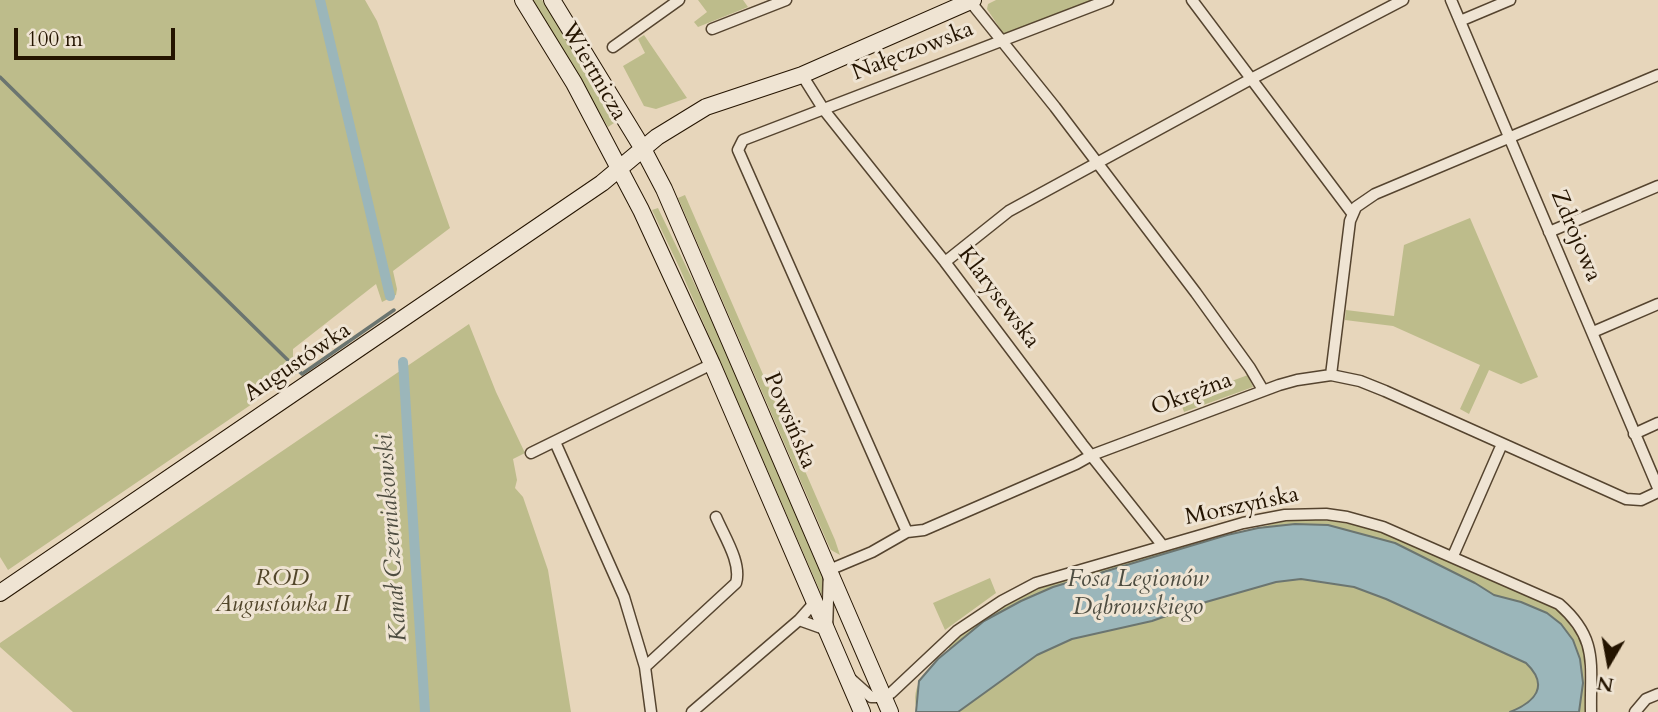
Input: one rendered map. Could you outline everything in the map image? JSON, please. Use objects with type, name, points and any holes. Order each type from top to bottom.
[{"type":"main road","name":"Wiertnicza","points":[[523,0],[620,168]]},
{"type":"main road","name":"Wiertnicza","points":[[552,0],[643,149]]},
{"type":"main road","name":"Nałęczowska","points":[[643,149],[664,132],[706,107],[802,75],[970,1]]},
{"type":"main road","name":"Augustówka","points":[[0,593],[602,183],[643,149]]},
{"type":"main road","name":"Powsińska","points":[[643,149],[664,189],[887,705]]},
{"type":"main road","name":"Powsińska","points":[[620,168],[712,364],[862,712]]},
{"type":"street","points":[[613,47],[679,0]]},
{"type":"street","points":[[712,29],[786,0]]},
{"type":"street","name":"Nałęczowska","points":[[907,532],[738,150],[743,140],[1108,0]]},
{"type":"street","points":[[1192,0],[1352,213]]},
{"type":"street","points":[[945,262],[1009,211],[1251,79],[1403,0]]},
{"type":"street","name":"Zdrojowa","points":[[1451,0],[1658,490]]},
{"type":"street","points":[[1460,21],[1510,0]]},
{"type":"street","points":[[970,1],[1203,302],[1263,390]]},
{"type":"street","name":"Klarysewska","points":[[802,75],[824,110],[945,262],[1163,546]]},
{"type":"street","points":[[1331,375],[1352,213],[1356,207],[1375,194],[1658,75]]},
{"type":"street","points":[[1549,232],[1658,186]]},
{"type":"street","points":[[1592,331],[1658,304]]},
{"type":"street","points":[[531,453],[712,364]]},
{"type":"street","name":"Okrężna","points":[[829,570],[872,552],[907,532],[924,530],[1091,455],[1263,390],[1297,380],[1331,375],[1385,390],[1626,499],[1641,500],[1658,490]]},
{"type":"street","points":[[1634,434],[1658,423]]},
{"type":"street","points":[[555,442],[624,597],[645,667],[651,712]]},
{"type":"street","points":[[1453,556],[1502,444]]},
{"type":"street","name":"Morszyńska","points":[[887,705],[898,688],[957,631],[1017,592],[1036,583],[1243,523],[1308,513],[1347,517],[1384,527],[1548,598],[1569,612],[1585,632],[1589,643],[1591,712]]},
{"type":"street","points":[[645,667],[736,583],[737,566],[716,517]]},
{"type":"street","points":[[799,620],[827,630],[829,570]]},
{"type":"street","points":[[692,712],[799,620],[815,602]]},
{"type":"street","points":[[846,672],[865,693],[887,705]]},
{"type":"street","points":[[1635,712],[1646,699],[1658,694]]},
{"type":"green space","points":[[0,0],[365,0],[377,21],[450,228],[393,271],[396,295],[382,302],[376,284],[293,349],[293,358],[302,370],[8,570],[0,557]]},
{"type":"green space","points":[[533,0],[542,0],[617,121],[608,127]]},
{"type":"green space","points":[[698,0],[743,0],[748,7],[698,27],[694,22],[707,12]]},
{"type":"green space","points":[[996,0],[1094,0],[1009,34],[1003,33],[987,9],[988,4]]},
{"type":"green space","points":[[644,35],[687,98],[656,109],[644,106],[623,66],[645,53],[638,39]]},
{"type":"green space","points":[[685,195],[840,555],[831,550],[828,544],[678,198]]},
{"type":"green space","points":[[658,208],[708,312],[824,581],[823,598],[652,210]]},
{"type":"green space","points":[[1470,218],[1538,377],[1521,384],[1489,370],[1469,414],[1460,409],[1480,365],[1393,326],[1345,320],[1346,310],[1394,316],[1404,245]]},
{"type":"green space","name":"ROD Augustówka II","points":[[469,324],[496,392],[525,453],[513,459],[517,480],[515,488],[523,497],[548,570],[571,712],[73,712],[0,647],[0,643]]},
{"type":"green space","points":[[1248,375],[1253,387],[1184,412],[1180,400]]},
{"type":"green space","points":[[1293,519],[1326,520],[1390,535],[1452,558],[1542,600],[1559,611],[1584,643],[1585,712],[918,712],[915,702],[918,685],[929,669],[950,649],[947,646],[1001,606],[1040,585]]},
{"type":"green space","points":[[990,578],[996,593],[945,630],[933,603]]},
{"type":"water","name":"Fosa Legionów Dąbrowskiego","points":[[1295,524],[1328,525],[1395,543],[1494,595],[1547,613],[1561,624],[1573,640],[1580,659],[1583,683],[1579,712],[1510,712],[1532,698],[1538,686],[1533,671],[1526,663],[1354,587],[1301,579],[1276,582],[1152,621],[1072,639],[1037,655],[958,712],[916,712],[919,681],[938,659],[984,621],[1021,601],[1053,587],[1227,535]]},
{"type":"waterway","name":"Kanał Czerniakowski","points":[[320,0],[390,296]]},
{"type":"waterway","points":[[0,77],[302,374],[394,310]]},
{"type":"waterway","name":"Kanał Czerniakowski","points":[[403,362],[425,712]]}]
